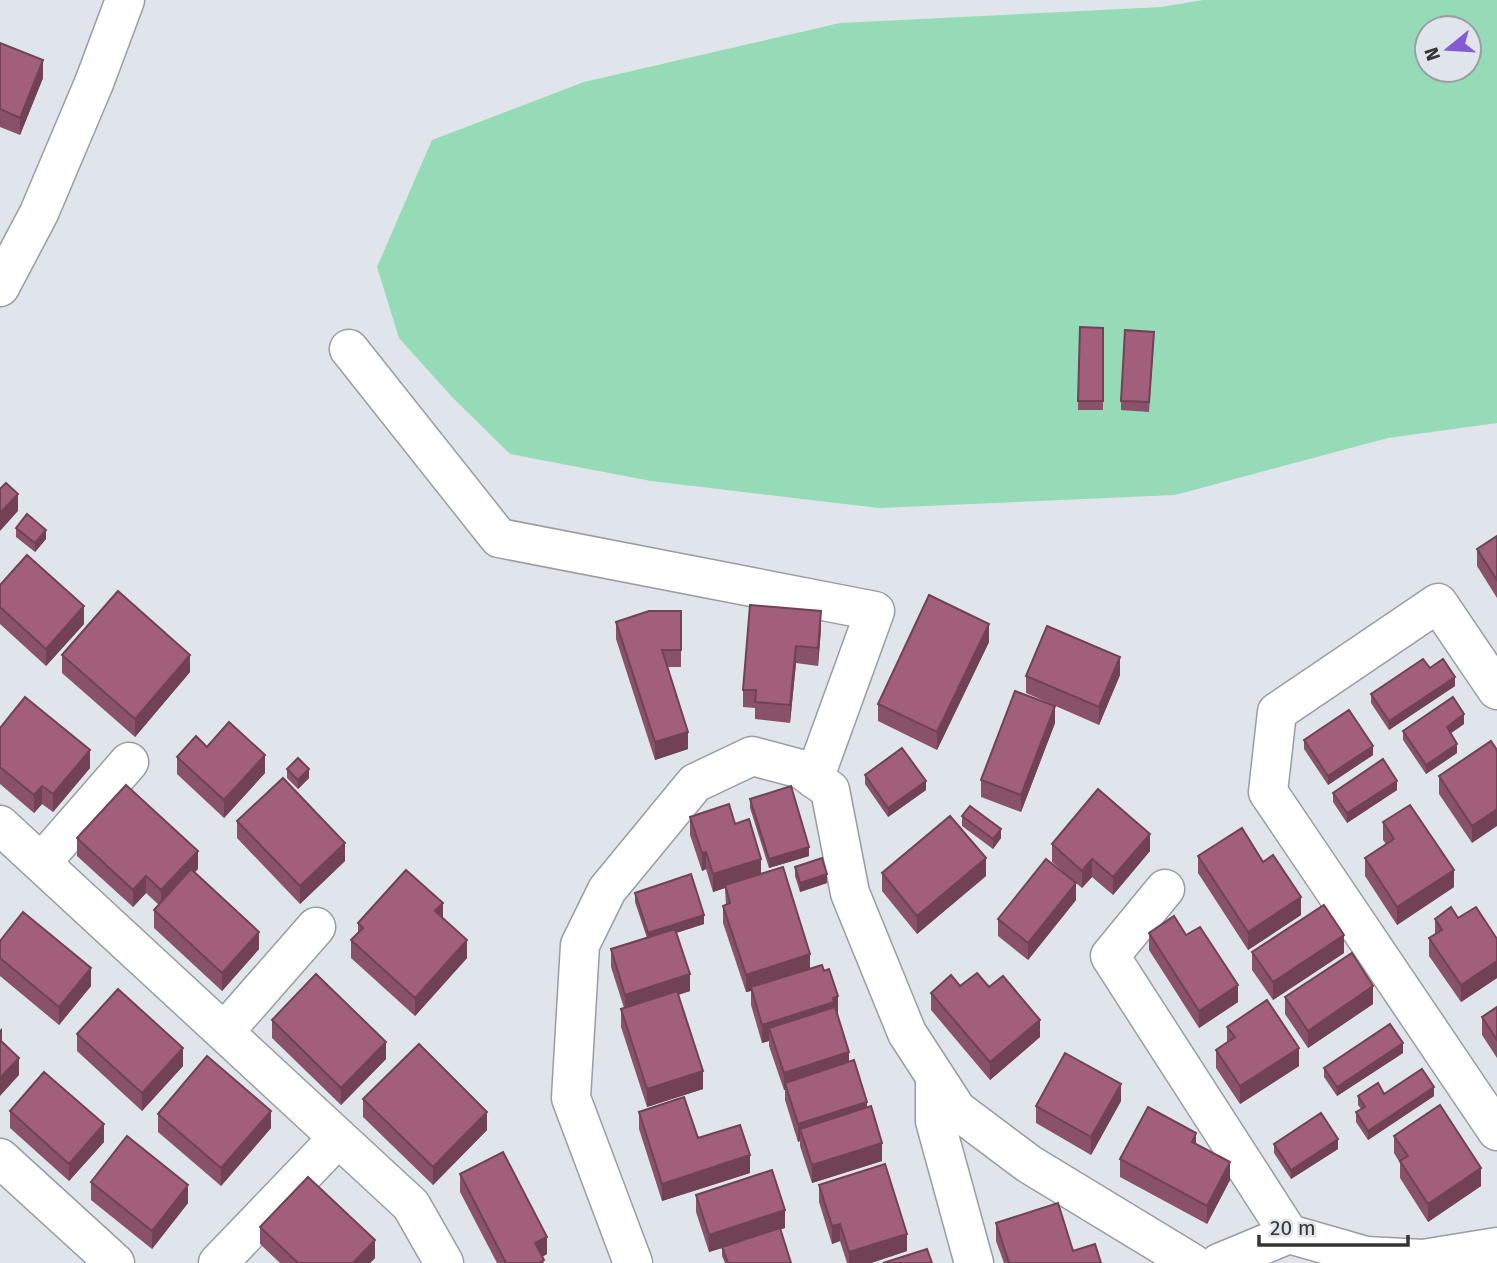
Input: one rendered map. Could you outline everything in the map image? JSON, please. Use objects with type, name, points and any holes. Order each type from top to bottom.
[{"type":"street","points":[[0,287],[38,213],[94,83],[125,0]]},
{"type":"street","points":[[349,349],[499,538],[875,611],[814,779]]},
{"type":"street","points":[[1497,690],[1438,603],[1277,712],[1268,792],[1497,1131]]},
{"type":"street","points":[[633,1263],[571,1098],[580,944],[607,890],[695,783],[752,756],[801,769],[830,790],[850,893],[907,1033],[957,1110],[1029,1164],[1192,1263]]},
{"type":"street","points":[[41,863],[129,762]]},
{"type":"street","points":[[0,825],[411,1205],[444,1263]]},
{"type":"street","points":[[1165,889],[1110,956],[1289,1234]]},
{"type":"street","points":[[224,1032],[316,927]]},
{"type":"street","points":[[935,1076],[935,1121],[974,1263]]},
{"type":"street","points":[[218,1263],[338,1138]]},
{"type":"street","points":[[0,1158],[115,1263]]},
{"type":"street","points":[[1219,1263],[1289,1234],[1366,1256],[1423,1259],[1497,1247]]},
{"type":"green space","points":[[1203,0],[1497,0],[1497,423],[1388,438],[1175,495],[879,508],[651,481],[510,454],[452,397],[399,338],[377,267],[432,140],[584,82],[840,23],[1161,7]]},
{"type":"building","points":[[0,43],[43,60],[20,118],[0,109]]},
{"type":"building","points":[[1080,327],[1103,328],[1103,401],[1078,401]]},
{"type":"building","points":[[1125,330],[1154,332],[1149,402],[1121,401]]},
{"type":"building","points":[[6,483],[18,494],[0,513],[0,489]]},
{"type":"building","points":[[27,514],[46,530],[35,543],[16,528]]},
{"type":"building","points":[[1497,536],[1497,580],[1477,549]]},
{"type":"building","points":[[27,555],[84,606],[46,649],[0,607],[0,585]]},
{"type":"building","points":[[118,591],[190,655],[135,719],[62,655]]},
{"type":"building","points":[[929,595],[989,624],[937,732],[878,704]]},
{"type":"building","points":[[750,605],[821,611],[818,648],[796,646],[790,705],[755,702],[756,690],[743,690]]},
{"type":"building","points":[[649,611],[681,611],[681,650],[662,650],[688,732],[655,742],[616,622]]},
{"type":"building","points":[[1047,626],[1120,657],[1099,707],[1026,676]]},
{"type":"building","points":[[1423,659],[1430,668],[1443,659],[1455,677],[1389,721],[1371,694]]},
{"type":"building","points":[[1015,691],[1055,706],[1021,795],[981,780]]},
{"type":"building","points":[[25,697],[90,750],[53,794],[42,786],[34,795],[0,767],[0,728]]},
{"type":"building","points":[[1453,697],[1464,714],[1447,727],[1457,744],[1426,765],[1403,731]]},
{"type":"building","points":[[1349,710],[1373,746],[1328,776],[1304,740]]},
{"type":"building","points":[[229,722],[265,755],[224,800],[177,757],[196,736],[207,747]]},
{"type":"building","points":[[1491,741],[1497,750],[1497,809],[1472,826],[1439,776]]},
{"type":"building","points":[[902,748],[926,781],[888,808],[865,775]]},
{"type":"building","points":[[298,758],[309,769],[298,780],[287,769]]},
{"type":"building","points":[[1383,759],[1397,781],[1347,813],[1333,793]]},
{"type":"building","points":[[283,778],[345,843],[300,886],[237,821]]},
{"type":"building","points":[[126,785],[198,851],[161,890],[146,876],[133,890],[77,838]]},
{"type":"building","points":[[791,786],[809,847],[769,859],[750,799]]},
{"type":"building","points":[[1098,789],[1150,834],[1113,877],[1092,859],[1082,871],[1052,844]]},
{"type":"building","points":[[729,804],[735,824],[749,819],[761,859],[713,874],[706,852],[702,853],[690,817]]},
{"type":"building","points":[[1410,805],[1454,870],[1397,907],[1365,858],[1394,839],[1383,822]]},
{"type":"building","points":[[970,806],[1001,829],[993,839],[962,816]]},
{"type":"building","points":[[950,816],[986,858],[917,916],[882,873]]},
{"type":"building","points":[[1242,828],[1263,862],[1273,855],[1301,897],[1248,932],[1198,856]]},
{"type":"building","points":[[822,858],[827,874],[800,883],[795,867]]},
{"type":"building","points":[[1046,859],[1076,883],[1028,943],[998,919]]},
{"type":"building","points":[[783,867],[810,954],[746,975],[723,906],[730,903],[725,885]]},
{"type":"building","points":[[191,869],[259,932],[222,973],[154,910]]},
{"type":"building","points":[[406,870],[443,903],[435,911],[467,940],[415,998],[351,940],[363,928],[358,923]]},
{"type":"building","points":[[691,874],[704,915],[648,933],[635,893]]},
{"type":"building","points":[[1324,905],[1344,935],[1273,982],[1252,952]]},
{"type":"building","points":[[1451,907],[1458,918],[1476,907],[1497,939],[1497,961],[1461,985],[1429,938],[1442,930],[1435,919]]},
{"type":"building","points":[[23,912],[91,968],[59,1007],[0,958],[0,941]]},
{"type":"building","points":[[1174,916],[1186,935],[1200,927],[1238,985],[1199,1011],[1149,933]]},
{"type":"building","points":[[675,929],[690,974],[625,995],[611,949]]},
{"type":"building","points":[[1352,953],[1373,986],[1308,1031],[1285,997]]},
{"type":"building","points":[[822,965],[824,971],[829,969],[838,996],[833,998],[834,1002],[762,1025],[751,987]]},
{"type":"building","points":[[977,973],[989,987],[1003,976],[1040,1020],[990,1062],[931,993],[951,975],[960,986]]},
{"type":"building","points":[[316,974],[386,1042],[341,1088],[272,1020]]},
{"type":"building","points":[[118,989],[183,1048],[142,1093],[77,1034]]},
{"type":"building","points":[[677,991],[703,1071],[647,1089],[621,1009]]},
{"type":"building","points":[[1267,1000],[1299,1048],[1240,1086],[1216,1050],[1235,1037],[1227,1027]]},
{"type":"building","points":[[835,1007],[849,1052],[784,1073],[769,1028]]},
{"type":"building","points":[[1497,1007],[1497,1040],[1482,1017]]},
{"type":"building","points":[[1390,1024],[1403,1043],[1337,1087],[1324,1068]]},
{"type":"building","points":[[0,1040],[19,1058],[0,1078]]},
{"type":"building","points":[[419,1044],[487,1112],[433,1167],[363,1099]]},
{"type":"building","points":[[1065,1053],[1121,1084],[1091,1137],[1036,1106]]},
{"type":"building","points":[[207,1056],[271,1111],[221,1168],[158,1114]]},
{"type":"building","points":[[854,1060],[867,1102],[798,1124],[785,1083]]},
{"type":"building","points":[[1422,1069],[1434,1087],[1368,1131],[1356,1112],[1365,1107],[1358,1096],[1378,1083],[1384,1094]]},
{"type":"building","points":[[44,1072],[104,1124],[69,1164],[10,1111]]},
{"type":"building","points":[[684,1097],[698,1138],[740,1125],[750,1155],[662,1184],[639,1112]]},
{"type":"building","points":[[1440,1105],[1481,1168],[1428,1204],[1400,1161],[1408,1156],[1394,1136]]},
{"type":"building","points":[[871,1106],[882,1143],[812,1165],[800,1129]]},
{"type":"building","points":[[1148,1107],[1196,1133],[1192,1142],[1230,1162],[1207,1206],[1120,1159]]},
{"type":"building","points":[[1321,1113],[1338,1139],[1291,1170],[1274,1144]]},
{"type":"building","points":[[127,1136],[188,1185],[152,1231],[91,1182]]},
{"type":"building","points":[[503,1152],[547,1237],[535,1243],[544,1260],[539,1263],[506,1263],[460,1174]]},
{"type":"building","points":[[885,1164],[907,1234],[849,1252],[840,1224],[832,1226],[819,1185]]},
{"type":"building","points":[[772,1170],[785,1210],[709,1235],[696,1195]]},
{"type":"building","points":[[308,1177],[375,1240],[353,1263],[298,1263],[260,1227]]},
{"type":"building","points":[[1058,1203],[1073,1251],[1095,1244],[1101,1263],[1009,1263],[996,1223]]},
{"type":"building","points":[[780,1228],[791,1263],[728,1263],[722,1247]]},
{"type":"building","points":[[927,1249],[932,1263],[883,1263]]}]
